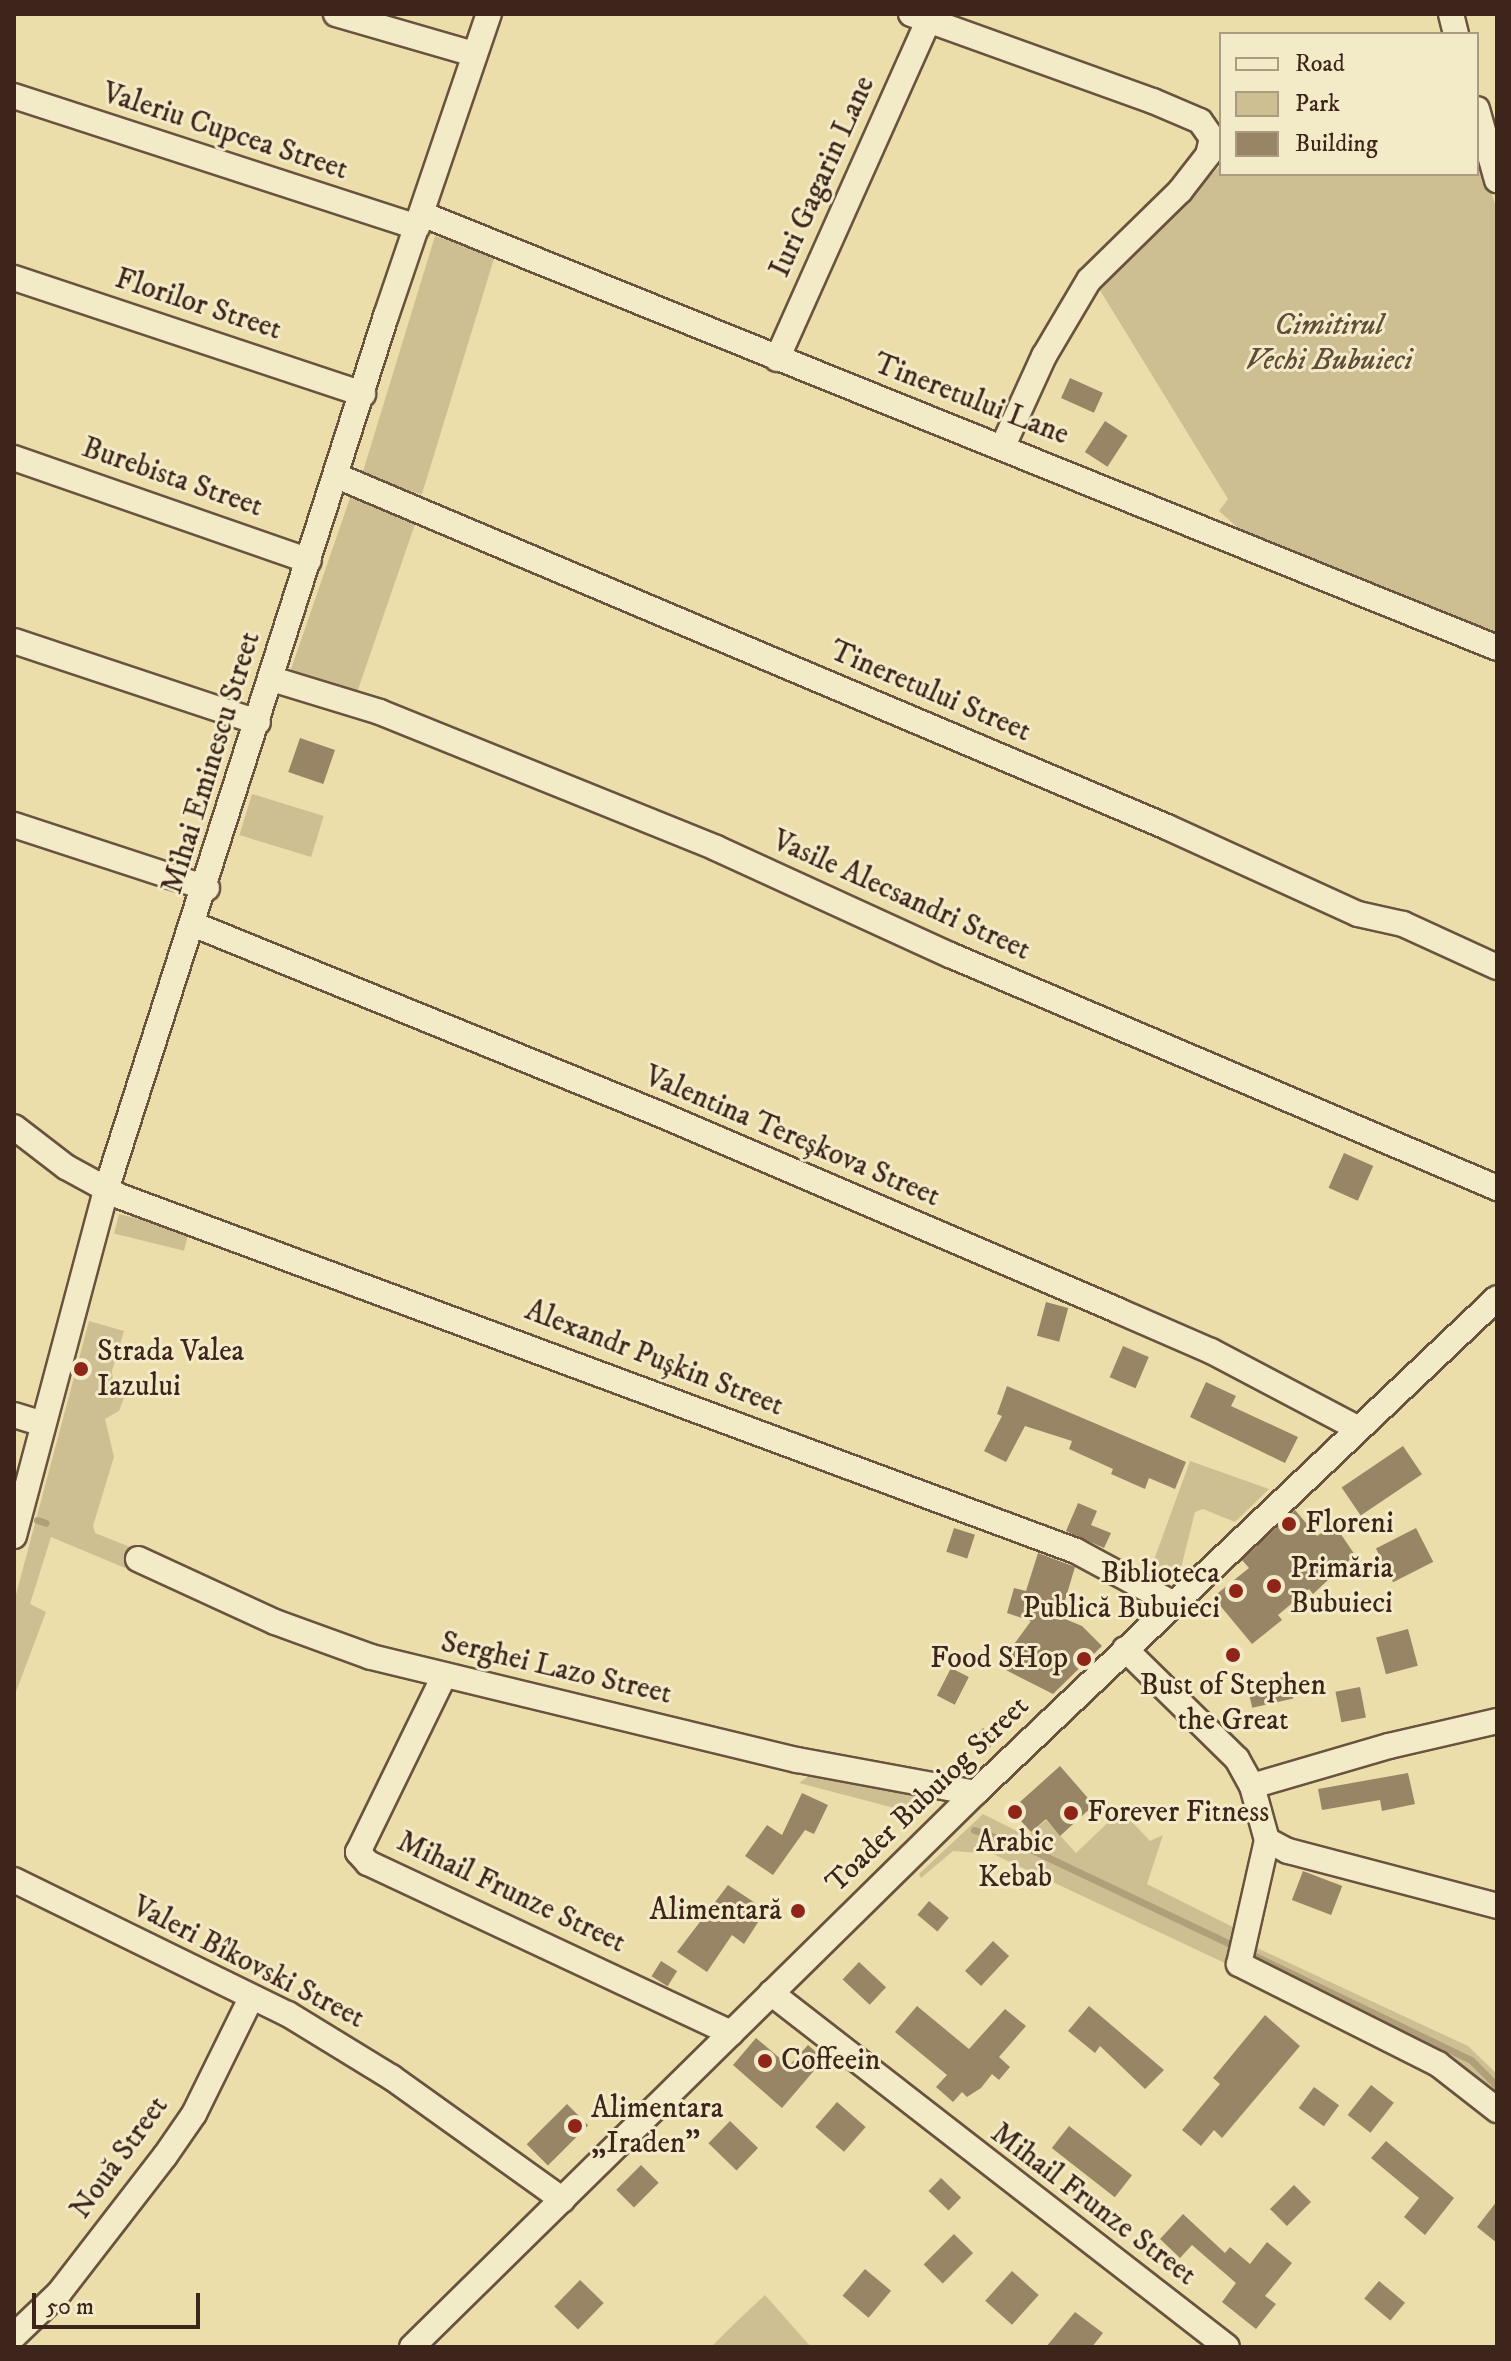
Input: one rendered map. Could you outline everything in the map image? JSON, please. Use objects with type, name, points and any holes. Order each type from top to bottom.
[{"type":"street","points":[[336,14],[474,54]]},
{"type":"street","name":"Mihai Eminescu Street","points":[[14,1536],[106,1190],[195,925],[309,561],[489,14]]},
{"type":"street","points":[[920,18],[1153,101],[1200,121],[1212,138],[1208,155],[1180,191],[1089,280],[1044,356],[1003,446]]},
{"type":"street","name":"Iuri Gagarin Lane","points":[[777,359],[920,18]]},
{"type":"street","name":"Valeriu Cupcea Street","points":[[14,96],[420,221]]},
{"type":"street","points":[[1479,116],[1497,180]]},
{"type":"street","name":"Tineretului Lane","points":[[420,221],[1003,446],[1497,648]]},
{"type":"street","name":"Florilor Street","points":[[14,278],[363,394]]},
{"type":"street","name":"Burebista Street","points":[[14,458],[309,561]]},
{"type":"street","name":"Tineretului Street","points":[[337,476],[1167,827],[1358,914],[1403,924],[1497,967]]},
{"type":"street","points":[[14,641],[258,722]]},
{"type":"street","name":"Vasile Alecsandri Street","points":[[272,679],[380,712],[716,848],[950,955],[1497,1188]]},
{"type":"street","points":[[14,825],[207,888]]},
{"type":"street","name":"Valentina Tereșkova Street","points":[[195,925],[662,1115],[1211,1351],[1355,1427]]},
{"type":"street","name":"Alexandr Pușkin Street","points":[[14,1127],[106,1190],[1076,1551],[1172,1603]]},
{"type":"street","name":"Toader Bubuiog Street","points":[[412,2347],[975,1793],[1355,1427],[1497,1298]]},
{"type":"street","points":[[14,1415],[43,1424]]},
{"type":"street","name":"Serghei Lazo Street","points":[[138,1559],[275,1622],[371,1657],[797,1760],[975,1793]]},
{"type":"street","points":[[1125,1649],[1221,1739],[1252,1786],[1267,1840],[1267,1859],[1239,1964],[1438,2064],[1497,2110]]},
{"type":"street","name":"Mihail Frunze Street","points":[[444,1676],[358,1852],[368,1863],[731,2033]]},
{"type":"street","points":[[1252,1786],[1389,1746],[1497,1721]]},
{"type":"street","points":[[1267,1840],[1288,1851],[1497,1906]]},
{"type":"street","name":"Valeri Bîkovski Street","points":[[14,1880],[288,2014],[391,2077],[563,2200]]},
{"type":"street","name":"Mihail Frunze Street","points":[[771,1993],[1227,2347]]},
{"type":"street","name":"Nouă Street","points":[[14,2336],[59,2293],[165,2156],[194,2114],[251,1998]]},
{"type":"green space","name":"Cimitirul Vechi Bubuieci","points":[[1479,152],[1497,211],[1497,640],[1255,543],[1219,511],[1228,499],[1098,287],[1219,167],[1219,176],[1479,176]]},
{"type":"green space","points":[[435,236],[495,254],[422,494],[362,476]]},
{"type":"green space","points":[[351,495],[417,518],[356,696],[290,673]]},
{"type":"green space","points":[[252,794],[324,816],[311,857],[239,835]]},
{"type":"green space","points":[[119,1214],[189,1231],[184,1251],[114,1233]]},
{"type":"green space","points":[[89,1321],[124,1331],[112,1371],[113,1382],[125,1395],[119,1411],[105,1419],[114,1457],[93,1526],[95,1533],[135,1549],[125,1568],[51,1537],[30,1604],[46,1612],[14,1697],[14,1602]]},
{"type":"green space","points":[[1190,1461],[1269,1489],[1235,1522],[1203,1509],[1195,1512],[1180,1572],[1151,1568]]},
{"type":"green space","points":[[810,1775],[933,1798],[905,1830],[902,1810],[799,1783]]},
{"type":"green space","points":[[1121,1810],[1150,1841],[1163,1835],[1147,1884],[1239,1930],[1229,1965],[993,1854],[953,1851],[921,1878],[919,1874],[983,1814],[1027,1836],[1046,1820],[1076,1853]]},
{"type":"green space","points":[[1255,1947],[1468,2046],[1497,2074],[1497,2103],[1249,1965]]},
{"type":"green space","points":[[765,2295],[811,2347],[711,2347],[734,2324]]},
{"type":"building","points":[[1070,378],[1103,393],[1094,413],[1061,398]]},
{"type":"building","points":[[1105,421],[1128,436],[1107,467],[1085,452]]},
{"type":"building","points":[[300,738],[335,750],[323,784],[288,772]]},
{"type":"building","points":[[1344,1153],[1373,1166],[1358,1201],[1329,1188]]},
{"type":"building","points":[[1046,1302],[1068,1308],[1059,1342],[1037,1336]]},
{"type":"building","points":[[1123,1346],[1149,1357],[1135,1388],[1110,1377]]},
{"type":"building","points":[[1206,1382],[1236,1396],[1231,1406],[1298,1437],[1285,1463],[1190,1417]]},
{"type":"building","points":[[1007,1386],[1186,1462],[1175,1489],[1149,1478],[1145,1489],[1111,1474],[1113,1469],[1069,1449],[1072,1441],[1025,1426],[1006,1462],[984,1451],[1002,1416],[997,1414]]},
{"type":"building","points":[[1403,1446],[1422,1474],[1361,1516],[1342,1487]]},
{"type":"building","points":[[1078,1503],[1097,1511],[1091,1525],[1111,1533],[1104,1548],[1066,1531]]},
{"type":"building","name":"Primăria Bubuieci","points":[[1295,1510],[1317,1536],[1334,1524],[1355,1555],[1313,1594],[1309,1589],[1278,1615],[1282,1620],[1252,1644],[1213,1597],[1249,1568],[1242,1560]]},
{"type":"building","points":[[954,1528],[975,1535],[967,1559],[946,1552]]},
{"type":"building","points":[[1416,1528],[1433,1562],[1393,1582],[1376,1548]]},
{"type":"building","points":[[1038,1553],[1075,1567],[1060,1617],[1082,1626],[1102,1646],[1053,1694],[998,1666],[1031,1621],[1007,1613],[1014,1588],[1026,1591]]},
{"type":"building","points":[[1408,1629],[1418,1666],[1386,1674],[1376,1638]]},
{"type":"building","points":[[951,1668],[969,1677],[955,1705],[937,1696]]},
{"type":"building","points":[[1288,1676],[1293,1698],[1252,1708],[1247,1685]]},
{"type":"building","points":[[1360,1687],[1366,1717],[1341,1722],[1335,1692]]},
{"type":"building","points":[[983,1728],[997,1740],[982,1756],[969,1745]]},
{"type":"building","points":[[1060,1766],[1094,1805],[1060,1836],[1046,1819],[1031,1832],[1011,1810]]},
{"type":"building","points":[[1408,1773],[1415,1804],[1382,1811],[1380,1800],[1322,1810],[1318,1789]]},
{"type":"building","points":[[802,1793],[828,1805],[814,1834],[805,1830],[773,1875],[745,1856],[767,1825],[782,1835]]},
{"type":"building","points":[[1303,1871],[1342,1886],[1331,1915],[1292,1900]]},
{"type":"building","points":[[728,1885],[766,1910],[744,1944],[732,1935],[707,1972],[677,1952]]},
{"type":"building","points":[[929,1901],[949,1918],[937,1932],[917,1915]]},
{"type":"building","points":[[993,1941],[1009,1956],[981,1986],[965,1971]]},
{"type":"building","points":[[661,1961],[677,1971],[668,1986],[651,1976]]},
{"type":"building","points":[[859,1962],[886,1987],[870,2005],[843,1980]]},
{"type":"building","points":[[917,2006],[969,2049],[1005,2009],[1026,2026],[999,2057],[1010,2067],[999,2080],[992,2074],[981,2088],[967,2097],[962,2092],[953,2102],[936,2087],[947,2075],[895,2032]]},
{"type":"building","points":[[1089,2006],[1164,2070],[1145,2089],[1100,2046],[1095,2053],[1068,2031]]},
{"type":"building","points":[[1265,2015],[1300,2046],[1222,2138],[1214,2130],[1201,2146],[1182,2130],[1220,2084],[1213,2078]]},
{"type":"building","points":[[756,2038],[789,2066],[808,2045],[824,2059],[782,2108],[733,2065]]},
{"type":"building","points":[[1371,2085],[1394,2103],[1370,2133],[1348,2115]]},
{"type":"building","points":[[1314,2087],[1339,2105],[1324,2126],[1299,2108]]},
{"type":"building","points":[[837,2102],[866,2127],[844,2152],[815,2127]]},
{"type":"building","points":[[567,2104],[588,2125],[548,2166],[527,2144]]},
{"type":"building","points":[[730,2121],[758,2148],[737,2170],[708,2143]]},
{"type":"building","points":[[1069,2126],[1132,2175],[1115,2197],[1052,2148]]},
{"type":"building","points":[[1386,2141],[1454,2198],[1425,2235],[1404,2217],[1419,2198],[1371,2158]]},
{"type":"building","points":[[641,2165],[659,2183],[634,2207],[616,2190]]},
{"type":"building","points":[[941,2178],[961,2197],[949,2210],[928,2191]]},
{"type":"building","points":[[1294,2185],[1311,2202],[1287,2226],[1270,2209]]},
{"type":"building","points":[[1497,2201],[1497,2243],[1477,2227]]},
{"type":"building","points":[[1183,2214],[1225,2253],[1230,2247],[1250,2264],[1267,2242],[1292,2263],[1265,2296],[1276,2304],[1256,2329],[1222,2302],[1236,2283],[1192,2245],[1180,2258],[1160,2239]]},
{"type":"building","points":[[954,2234],[973,2253],[943,2283],[924,2264]]},
{"type":"building","points":[[865,2269],[891,2291],[869,2318],[843,2296]]},
{"type":"building","points":[[1012,2271],[1039,2295],[1012,2325],[985,2301]]},
{"type":"building","points":[[580,2280],[604,2303],[578,2330],[554,2307]]},
{"type":"building","points":[[1379,2281],[1405,2303],[1390,2320],[1364,2299]]},
{"type":"building","points":[[1075,2312],[1103,2333],[1092,2347],[1046,2347]]},
{"type":"waterway","points":[[37,1520],[46,1523]]},
{"type":"waterway","points":[[974,1830],[1028,1848],[1230,1944]]},
{"type":"waterway","points":[[1255,1956],[1471,2060],[1497,2086]]},
{"type":"place","name":"Strada Valea Iazului","points":[[81,1369]]},
{"type":"place","name":"Floreni","points":[[1289,1524]]},
{"type":"place","name":"Primăria Bubuieci","points":[[1274,1586]]},
{"type":"place","name":"Biblioteca Publică Bubuieci","points":[[1236,1591]]},
{"type":"place","name":"Bust of Stephen the Great","points":[[1233,1655]]},
{"type":"place","name":"Food SHop","points":[[1084,1659]]},
{"type":"place","name":"Arabic Kebab","points":[[1015,1812]]},
{"type":"place","name":"Forever Fitness","points":[[1071,1813]]},
{"type":"place","name":"Alimentară","points":[[798,1911]]},
{"type":"place","name":"Coffeein","points":[[765,2061]]},
{"type":"place","name":"Alimentara „Iraden”","points":[[575,2126]]}]
